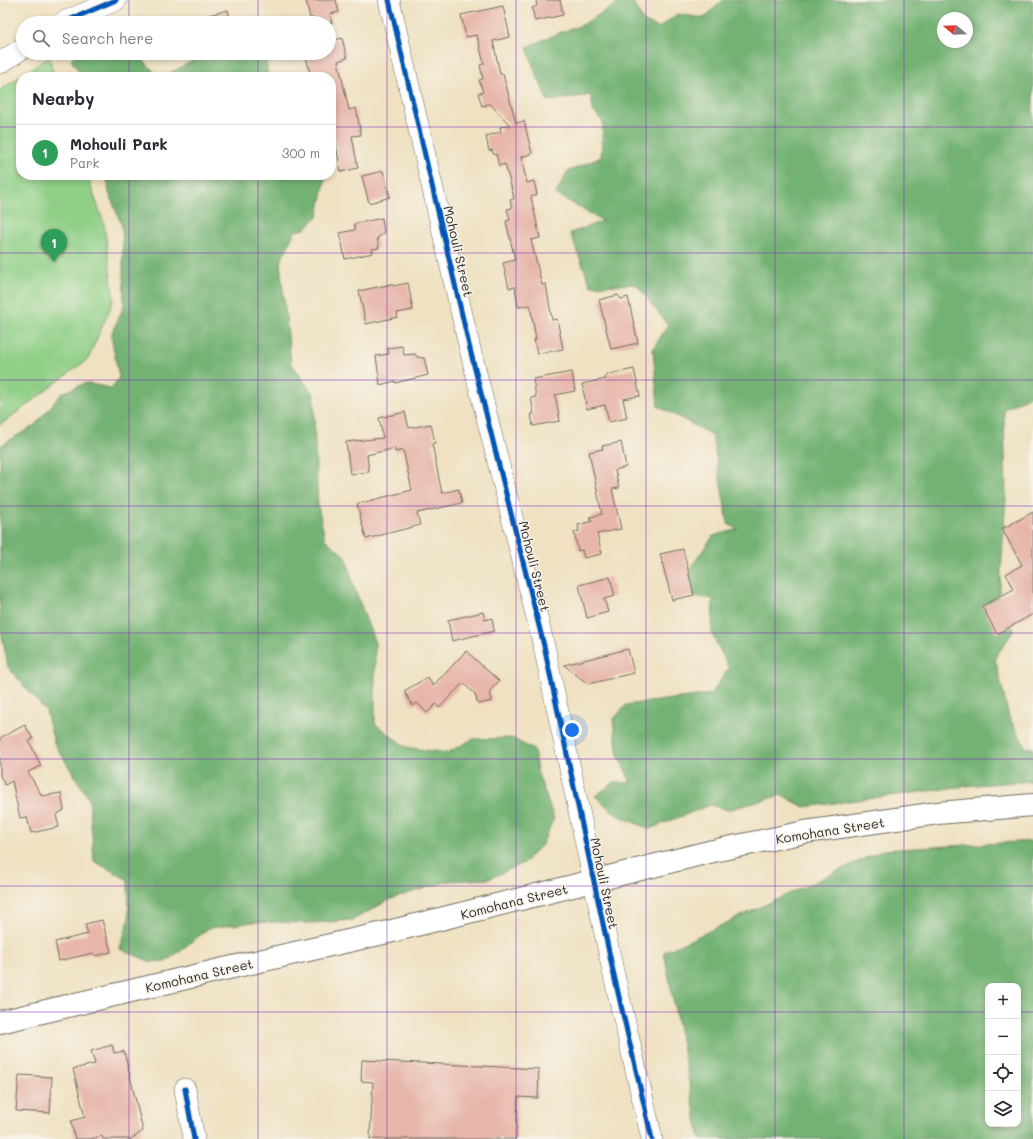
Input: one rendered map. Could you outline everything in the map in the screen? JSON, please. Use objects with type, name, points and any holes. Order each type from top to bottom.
[{"type":"main road","name":"Komohana Street","points":[[0,1022],[224,969],[395,931],[713,851],[806,832],[938,813],[1033,805]]},
{"type":"street","points":[[78,16],[116,0]]},
{"type":"street","name":"Mohouli Street","points":[[388,0],[469,345],[544,646],[593,881],[652,1139]]},
{"type":"street","points":[[0,63],[16,53]]},
{"type":"street","points":[[185,1089],[194,1139]]},
{"type":"green space","points":[[623,0],[632,0],[643,21],[659,28],[677,14],[704,18],[723,0],[1033,0],[1033,394],[1004,409],[1006,498],[998,598],[1014,630],[995,658],[1009,717],[1026,748],[1033,748],[1033,781],[974,785],[804,807],[782,795],[728,810],[710,805],[649,829],[617,815],[595,796],[615,782],[631,783],[618,755],[613,720],[626,705],[711,694],[729,668],[712,634],[713,599],[688,595],[691,567],[713,536],[738,529],[728,524],[712,435],[658,406],[653,349],[668,325],[636,284],[591,286],[570,233],[603,221],[556,194],[567,172],[601,157],[603,122],[593,111],[591,95],[548,101],[534,69],[527,47],[582,25]]},
{"type":"green space","points":[[45,60],[50,60],[54,72],[27,72]]},
{"type":"green space","points":[[71,60],[144,60],[154,72],[79,72]]},
{"type":"green space","points":[[195,60],[266,60],[267,72],[172,72]]},
{"type":"green space","points":[[16,79],[16,180],[89,180],[104,224],[114,299],[88,359],[0,425],[0,90]]},
{"type":"green space","points":[[108,180],[325,180],[318,216],[305,229],[295,231],[280,263],[291,363],[314,395],[318,506],[325,539],[346,557],[353,584],[375,643],[375,724],[406,747],[447,753],[473,739],[512,738],[534,750],[537,771],[554,818],[542,845],[524,863],[488,879],[448,881],[391,899],[353,920],[314,923],[254,922],[209,928],[167,961],[151,962],[120,949],[129,919],[128,880],[94,861],[89,799],[54,743],[46,711],[8,667],[0,625],[0,446],[35,425],[62,393],[86,383],[111,388],[119,378],[111,335],[124,306],[122,226],[109,193]]},
{"type":"green space","points":[[1033,841],[1033,1139],[700,1139],[664,952],[883,850]]},
{"type":"building","points":[[306,0],[336,0],[339,12],[330,14],[330,16],[310,16]]},
{"type":"building","points":[[536,0],[560,0],[563,15],[535,21],[532,8],[537,6]]},
{"type":"building","points":[[503,6],[510,37],[493,41],[500,74],[503,74],[516,123],[524,121],[532,154],[521,157],[527,183],[534,181],[537,195],[531,197],[540,238],[531,240],[542,285],[546,284],[552,320],[557,319],[563,349],[537,354],[530,305],[518,307],[515,287],[509,288],[503,263],[515,260],[506,221],[510,220],[507,209],[512,208],[510,200],[514,199],[511,186],[505,164],[499,166],[496,154],[494,155],[492,150],[489,151],[486,136],[501,132],[500,127],[510,125],[490,104],[482,106],[478,93],[483,92],[479,80],[483,79],[480,65],[484,64],[477,35],[466,37],[461,15]]},
{"type":"building","points":[[228,10],[229,16],[205,16]]},
{"type":"building","points":[[342,38],[347,58],[338,61],[349,110],[356,108],[361,135],[352,136],[358,168],[341,172],[336,145],[336,72],[310,72],[307,60],[336,60],[336,40]]},
{"type":"building","points":[[383,171],[390,197],[369,203],[362,176]]},
{"type":"building","points":[[382,218],[384,233],[377,238],[379,248],[372,249],[373,253],[345,259],[340,233],[355,230],[354,224]]},
{"type":"building","points":[[408,283],[413,310],[397,313],[398,317],[366,324],[359,291],[392,284],[393,286]]},
{"type":"building","points":[[618,295],[621,299],[628,297],[638,343],[611,349],[599,300]]},
{"type":"building","points":[[402,346],[404,355],[415,354],[417,357],[424,358],[428,375],[380,385],[376,356],[389,354],[388,348]]},
{"type":"building","points":[[634,369],[640,396],[623,399],[627,418],[609,422],[605,405],[587,409],[582,384],[606,379],[605,375]]},
{"type":"building","points":[[572,372],[575,391],[555,395],[560,421],[533,426],[531,414],[534,414],[531,398],[536,397],[533,379]]},
{"type":"building","points":[[405,412],[409,428],[431,424],[435,443],[432,444],[442,493],[459,489],[462,503],[417,513],[420,525],[366,539],[357,504],[412,490],[403,450],[395,452],[395,448],[367,455],[369,472],[350,474],[346,442],[383,438],[379,418]]},
{"type":"building","points":[[621,442],[626,467],[615,470],[619,488],[612,489],[621,529],[597,534],[602,554],[584,558],[582,550],[578,551],[574,532],[579,531],[578,525],[592,521],[590,517],[602,514],[589,452],[603,449],[602,446]]},
{"type":"building","points":[[1033,512],[1033,614],[997,634],[982,606],[1014,589],[1006,574],[1022,565],[1002,529]]},
{"type":"building","points":[[683,549],[694,595],[672,600],[660,554]]},
{"type":"building","points":[[610,577],[615,596],[604,599],[608,612],[587,618],[579,585]]},
{"type":"building","points":[[483,612],[485,620],[492,618],[494,631],[452,641],[448,620]]},
{"type":"building","points":[[628,649],[634,673],[588,684],[564,665]]},
{"type":"building","points":[[466,651],[499,681],[490,691],[492,701],[478,704],[475,694],[463,683],[439,708],[436,704],[427,713],[417,703],[413,706],[404,691],[428,677],[433,686]]},
{"type":"building","points":[[25,725],[33,739],[29,741],[41,766],[28,772],[42,796],[61,793],[64,810],[56,815],[59,827],[31,833],[27,817],[20,818],[12,781],[5,785],[0,776],[0,738]]},
{"type":"building","points":[[102,920],[111,952],[96,956],[93,953],[59,961],[55,942],[88,934],[85,924]]},
{"type":"building","points":[[112,1045],[114,1053],[124,1051],[143,1131],[131,1139],[103,1139],[102,1136],[90,1139],[75,1139],[71,1121],[85,1117],[73,1069],[95,1064],[91,1051]]},
{"type":"building","points":[[362,1060],[539,1069],[538,1098],[518,1097],[516,1139],[370,1139],[373,1082],[361,1081]]},
{"type":"building","points":[[19,1075],[52,1077],[50,1113],[16,1111]]},
{"type":"cycle path","points":[[78,16],[116,0]]},
{"type":"cycle path","points":[[389,0],[469,345],[544,646],[613,971],[652,1139]]},
{"type":"cycle path","points":[[185,1089],[194,1139]]},
{"type":"place","name":"Mohouli Park","points":[[54,262]]}]
